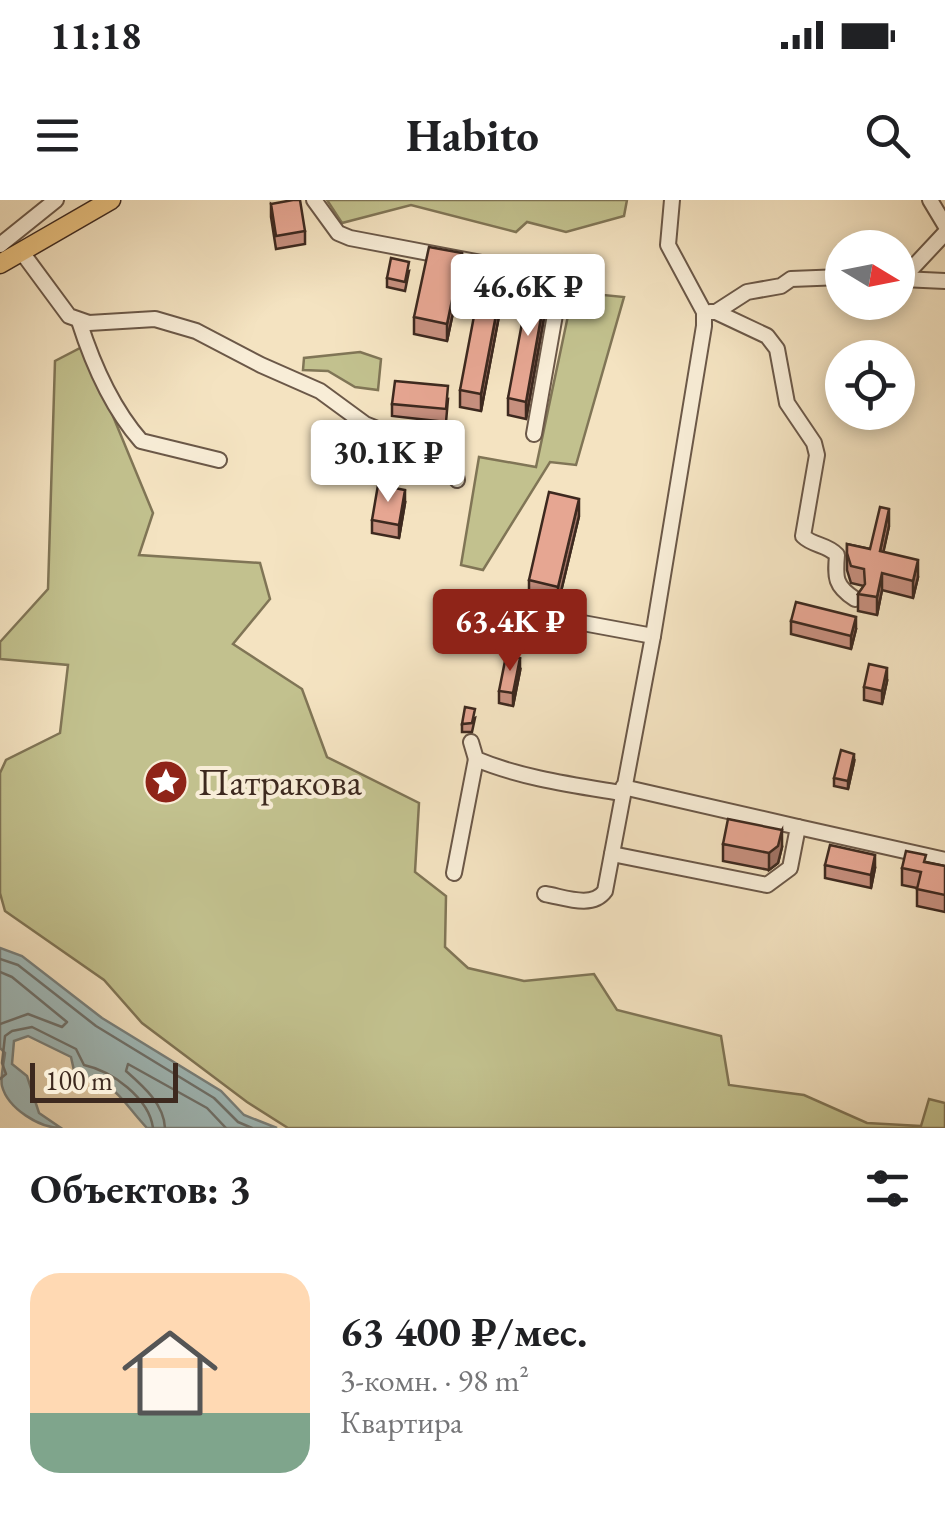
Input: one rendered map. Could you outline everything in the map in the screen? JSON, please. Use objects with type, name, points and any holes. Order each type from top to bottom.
[{"type":"main road","points":[[0,264],[110,200]]},
{"type":"lane","points":[[0,245],[56,200]]},
{"type":"lane","points":[[314,200],[338,233],[350,238],[555,277],[559,292],[534,434]]},
{"type":"lane","points":[[672,200],[668,246],[710,312],[767,336],[777,349],[787,403],[814,442],[816,456],[802,536],[828,546],[838,555],[835,578],[839,589],[855,599]]},
{"type":"lane","points":[[930,200],[945,224]]},
{"type":"lane","points":[[915,264],[945,233]]},
{"type":"lane","points":[[21,251],[61,309],[79,321],[103,324],[155,319],[196,330],[260,365],[320,391],[364,424],[440,444],[450,452],[457,480]]},
{"type":"lane","points":[[710,312],[747,292],[791,280],[825,279]]},
{"type":"lane","points":[[915,280],[945,281]]},
{"type":"lane","points":[[545,894],[592,901],[604,892],[710,312]]},
{"type":"lane","points":[[79,321],[98,370],[141,441],[219,460]]},
{"type":"lane","points":[[524,612],[652,636]]},
{"type":"lane","points":[[454,873],[476,759],[471,742]]},
{"type":"lane","points":[[476,759],[564,784],[622,790],[945,860]]},
{"type":"lane","points":[[612,854],[767,885],[790,868],[798,827]]},
{"type":"shaded area","points":[[327,200],[627,200],[624,216],[566,232],[527,222],[516,232],[411,205],[342,223]]},
{"type":"shaded area","points":[[573,292],[624,297],[576,465],[550,462],[483,570],[461,565],[479,457],[536,467]]},
{"type":"shaded area","points":[[84,346],[153,513],[139,555],[260,563],[270,599],[233,644],[302,689],[327,757],[419,803],[415,872],[446,896],[445,947],[468,968],[524,981],[594,974],[617,1010],[721,1036],[729,1085],[804,1095],[867,1123],[921,1126],[929,1099],[945,1103],[945,1128],[288,1128],[142,1023],[104,980],[5,911],[0,893],[0,773],[6,760],[60,733],[68,665],[0,659],[0,642],[48,589],[55,361]]},
{"type":"shaded area","points":[[360,352],[381,359],[378,390],[355,387],[328,371],[303,370],[304,358]]},
{"type":"water","points":[[0,948],[22,956],[102,1018],[221,1091],[244,1115],[277,1128],[147,1128],[109,1087],[75,1075],[71,1057],[28,1036],[14,1041],[12,1064],[27,1076],[39,1113],[61,1128],[26,1116],[2,1086],[5,1053],[0,1048]]},
{"type":"building","points":[[300,200],[305,231],[276,236],[271,204]]},
{"type":"building","points":[[429,247],[462,253],[447,324],[414,317]]},
{"type":"building","points":[[391,258],[409,262],[405,282],[387,278]]},
{"type":"building","points":[[485,258],[506,262],[481,394],[460,390]]},
{"type":"building","points":[[531,275],[548,278],[526,402],[508,398]]},
{"type":"building","points":[[395,381],[448,386],[446,409],[392,404]]},
{"type":"building","points":[[378,485],[405,490],[399,525],[372,520]]},
{"type":"building","points":[[549,492],[579,499],[558,587],[529,580]]},
{"type":"building","points":[[880,507],[889,509],[880,551],[918,560],[913,581],[882,573],[877,597],[858,594],[865,584],[864,569],[851,566],[847,544],[870,549]]},
{"type":"building","points":[[475,596],[563,613],[559,632],[471,614]]},
{"type":"building","points":[[796,602],[856,617],[851,636],[791,621]]},
{"type":"building","points":[[506,656],[520,658],[513,693],[499,691]]},
{"type":"building","points":[[869,664],[887,668],[882,691],[864,687]]},
{"type":"building","points":[[465,707],[475,709],[472,723],[462,724]]},
{"type":"building","points":[[841,750],[854,754],[848,781],[834,778]]},
{"type":"building","points":[[728,819],[782,830],[778,846],[769,853],[723,844]]},
{"type":"building","points":[[830,845],[875,855],[871,875],[825,865]]},
{"type":"building","points":[[906,851],[926,855],[924,862],[945,866],[945,895],[917,889],[921,872],[902,868]]},
{"type":"place","name":"Патракова","points":[[166,782]]}]
